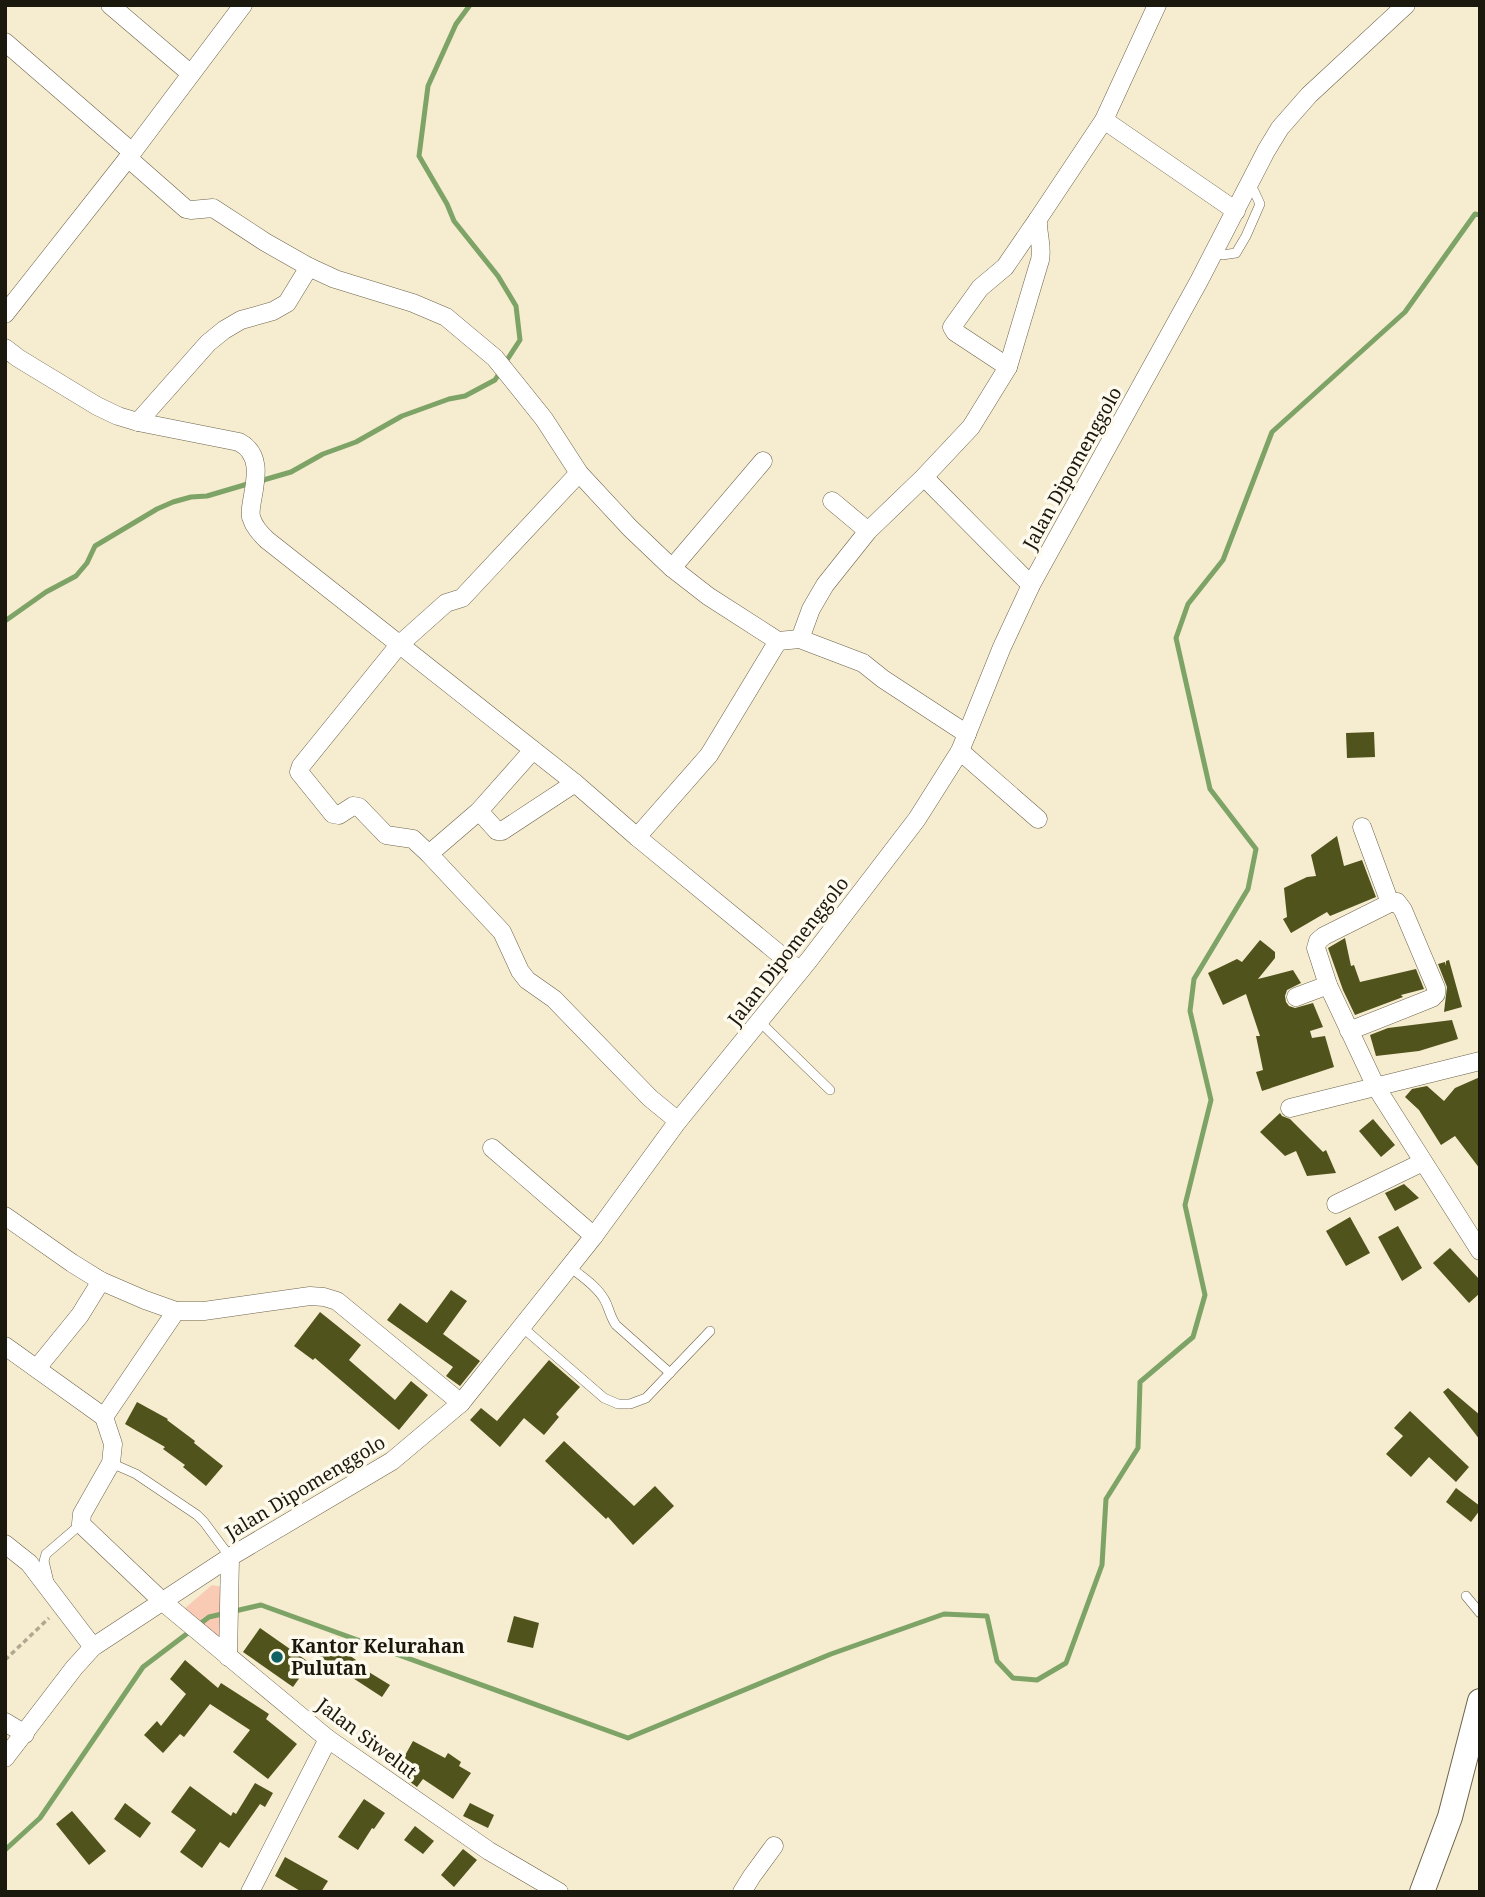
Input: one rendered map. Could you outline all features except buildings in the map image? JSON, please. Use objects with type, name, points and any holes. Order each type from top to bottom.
[{"type":"main road","points":[[1422,1892],[1450,1817],[1480,1701]]},
{"type":"street","points":[[110,5],[191,74]]},
{"type":"street","points":[[5,314],[243,5]]},
{"type":"street","points":[[1008,367],[955,332],[952,327],[980,288],[1005,267],[1104,120],[1157,5]]},
{"type":"street","name":"Jalan Dipomenggolo","points":[[5,1758],[93,1647],[230,1557],[392,1461],[461,1403],[570,1267],[678,1121],[800,971],[917,819],[964,743],[1002,647],[1031,585],[1280,128],[1309,95],[1406,5]]},
{"type":"street","points":[[5,42],[186,209],[213,208],[309,267],[335,279],[413,303],[446,317],[495,358],[544,419],[579,473],[672,568],[708,596],[778,641],[800,639],[863,663],[964,743],[1038,819]]},
{"type":"street","points":[[1104,120],[1236,211]]},
{"type":"street","points":[[800,639],[817,597],[868,531],[925,477],[971,427],[1008,367],[1042,251],[1038,219]]},
{"type":"street","points":[[138,422],[208,343],[224,330],[241,320],[273,311],[287,303],[309,267]]},
{"type":"street","points":[[5,348],[97,406],[118,416],[247,446],[254,455],[256,467],[250,514],[255,528],[267,540],[575,783],[800,971]]},
{"type":"street","points":[[672,568],[762,461]]},
{"type":"street","points":[[579,473],[462,598],[446,603],[399,645],[301,766],[299,772],[333,814],[339,815],[353,806],[359,807],[386,835],[413,839],[502,932],[527,980],[554,999],[650,1098],[678,1121]]},
{"type":"street","points":[[925,477],[1031,585]]},
{"type":"street","points":[[832,501],[868,531]]},
{"type":"street","points":[[637,837],[709,755],[778,641]]},
{"type":"street","points":[[429,854],[479,811],[533,750]]},
{"type":"street","points":[[479,811],[497,831],[502,831],[575,783]]},
{"type":"street","points":[[1362,827],[1390,903]]},
{"type":"street","points":[[1349,1031],[1432,998],[1436,994],[1436,988],[1403,909],[1397,902],[1324,936],[1318,941],[1316,948],[1328,985],[1349,1031],[1376,1087],[1480,1251]]},
{"type":"street","points":[[1296,997],[1328,985]]},
{"type":"street","points":[[1290,1108],[1480,1060]]},
{"type":"street","points":[[492,1148],[594,1236]]},
{"type":"street","points":[[1336,1203],[1423,1162]]},
{"type":"street","points":[[5,1216],[101,1280],[176,1311],[204,1311],[310,1296],[337,1301],[461,1403]]},
{"type":"street","points":[[37,1368],[80,1315],[101,1280]]},
{"type":"street","points":[[104,1418],[176,1311]]},
{"type":"street","points":[[5,1346],[104,1418],[113,1444],[111,1463],[82,1514],[80,1524]]},
{"type":"street","name":"Jalan Siwelut","points":[[80,1524],[163,1601],[328,1739],[489,1851],[559,1892]]},
{"type":"street","points":[[5,1544],[29,1563],[93,1647]]},
{"type":"street","points":[[228,1657],[230,1557]]},
{"type":"street","points":[[5,1722],[25,1734]]},
{"type":"street","points":[[250,1892],[328,1739]]},
{"type":"street","points":[[742,1892],[774,1846]]},
{"type":"lane","points":[[1214,251],[1222,255],[1236,253],[1246,236],[1260,204],[1254,191],[1247,186]]},
{"type":"lane","points":[[759,1021],[830,1090]]},
{"type":"lane","points":[[570,1267],[598,1290],[616,1325],[670,1373]]},
{"type":"lane","points":[[522,1327],[604,1398],[618,1404],[630,1404],[646,1398],[710,1331]]},
{"type":"lane","points":[[111,1463],[136,1474],[197,1515],[230,1557]]},
{"type":"lane","points":[[49,1588],[50,1580],[44,1561],[46,1554],[80,1524]]},
{"type":"lane","points":[[1466,1596],[1480,1614]]},
{"type":"path","points":[[5,1660],[62,1605]]},
{"type":"shaded area","points":[[212,1585],[222,1587],[222,1642],[184,1609]]},
{"type":"waterway","points":[[470,5],[456,24],[428,86],[419,156],[454,221],[498,276],[516,306],[520,340],[505,363]]},
{"type":"waterway","points":[[5,1850],[40,1818],[143,1667],[209,1617],[261,1605],[628,1738],[831,1654],[944,1614],[987,1616],[997,1661],[1013,1678],[1037,1680],[1066,1663],[1102,1565],[1106,1499],[1138,1448],[1140,1382],[1193,1337],[1205,1295],[1185,1205],[1211,1100],[1190,1011],[1194,979],[1248,889],[1256,849],[1210,789],[1176,638],[1188,604],[1223,560],[1272,432],[1405,312],[1475,214],[1480,215]]},
{"type":"waterway","points":[[260,481],[291,472],[323,454],[356,442],[402,416],[465,396],[495,380],[500,372]]},
{"type":"waterway","points":[[5,621],[46,592],[76,576],[87,563],[95,546],[157,509],[191,497],[207,496],[251,483]]},
{"type":"place","name":"Kantor Kelurahan Pulutan","points":[[277,1657]]}]
